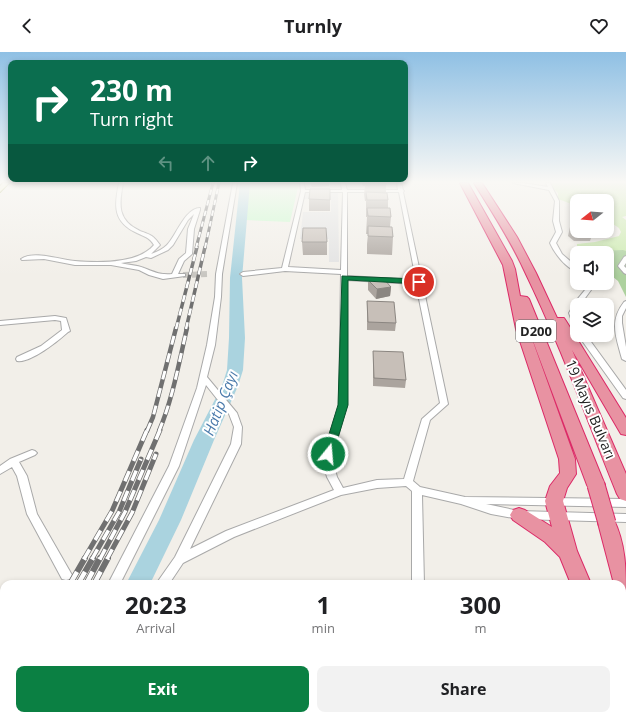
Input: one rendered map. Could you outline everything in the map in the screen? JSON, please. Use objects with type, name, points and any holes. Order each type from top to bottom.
[{"type":"highway","name":"19 Mayıs Bulvarı","points":[[481,214],[507,261],[596,485],[623,580]]},
{"type":"highway","name":"19 Mayıs Bulvarı","points":[[497,214],[531,273],[565,349],[625,494]]},
{"type":"highway","points":[[507,261],[522,329],[566,459],[568,474],[559,486],[554,502],[566,551],[579,580]]},
{"type":"highway","points":[[531,273],[579,349],[608,404],[626,430]]},
{"type":"highway","points":[[519,515],[552,537],[566,551]]},
{"type":"street","points":[[118,214],[121,220],[136,231],[152,237],[157,245],[151,253],[141,258]]},
{"type":"street","points":[[24,259],[44,257],[75,263],[111,263],[151,256],[165,250],[173,242],[178,231],[190,214]]},
{"type":"street","points":[[174,276],[182,260],[189,254],[191,229],[196,214]]},
{"type":"street","points":[[116,580],[174,466],[203,377],[211,345],[218,297],[214,274],[228,214]]},
{"type":"street","points":[[285,269],[298,214]]},
{"type":"street","points":[[340,492],[332,477],[328,454],[343,405],[345,214]]},
{"type":"street","points":[[406,214],[444,404],[426,419],[408,482]]},
{"type":"street","points":[[556,214],[556,221],[559,232],[553,243],[563,260],[570,265]]},
{"type":"street","points":[[626,258],[621,266],[626,272]]},
{"type":"street","points":[[111,263],[141,269],[150,274],[163,277],[183,275]]},
{"type":"street","points":[[244,274],[285,269],[419,282]]},
{"type":"street","points":[[581,298],[588,290]]},
{"type":"street","points":[[626,303],[623,307],[617,327],[626,360]]},
{"type":"street","points":[[0,323],[55,318],[64,319],[66,331],[44,348],[20,359]]},
{"type":"street","points":[[587,342],[626,396]]},
{"type":"street","points":[[165,580],[179,560],[236,444],[238,427],[233,413],[203,377]]},
{"type":"street","points":[[0,471],[13,461],[32,453]]},
{"type":"street","points":[[13,461],[22,476],[32,514],[66,575]]},
{"type":"street","points":[[179,560],[230,534],[340,492],[377,484],[408,482],[417,490],[462,500],[491,510],[519,515],[626,518]]},
{"type":"street","points":[[417,490],[418,580]]},
{"type":"street","points":[[462,500],[554,502],[625,494]]},
{"type":"green space","points":[[246,214],[292,214],[290,222],[245,220]]},
{"type":"green space","points":[[614,214],[626,214],[626,216],[622,217],[626,220],[626,251],[614,251],[614,246],[577,246],[577,244],[595,242],[619,236],[621,232],[619,228],[614,225]]},
{"type":"green space","points":[[614,250],[626,251],[626,297],[618,281],[614,278]]},
{"type":"shaded area","points":[[303,214],[338,214],[339,262],[329,262],[329,239],[300,239]]},
{"type":"building","points":[[368,214],[391,214],[391,217],[368,216]]},
{"type":"building","points":[[368,226],[392,227],[393,237],[368,236]]},
{"type":"building","points":[[303,228],[326,228],[327,242],[302,242]]},
{"type":"building","points":[[383,278],[391,287],[377,289],[368,280]]},
{"type":"building","points":[[367,301],[394,302],[396,323],[368,322]]},
{"type":"building","points":[[373,351],[403,352],[406,380],[374,378]]},
{"type":"waterway","name":"Hatip Çayı","points":[[140,580],[170,520],[204,440],[230,386],[235,370],[237,338],[236,278],[242,214]]},
{"type":"tunnel","points":[[183,275],[210,274]]},
{"type":"railway","points":[[196,248],[205,214]]},
{"type":"railway","points":[[205,248],[212,214]]},
{"type":"railway","points":[[176,329],[197,247]]},
{"type":"railway","points":[[186,329],[205,247]]},
{"type":"railway","points":[[147,431],[153,417],[176,328]]},
{"type":"railway","points":[[159,431],[172,393],[187,328]]},
{"type":"railway","points":[[84,559],[112,511],[147,430]]},
{"type":"railway","points":[[100,559],[125,512],[160,430]]},
{"type":"railway","points":[[107,559],[132,513],[156,454]]},
{"type":"railway","points":[[92,559],[119,512],[141,459]]},
{"type":"railway","points":[[72,580],[85,558]]},
{"type":"railway","points":[[80,580],[93,558]]},
{"type":"railway","points":[[88,580],[100,558]]},
{"type":"railway","points":[[96,580],[108,558]]},
{"type":"route","points":[[328,454],[343,405],[345,278],[419,282]]}]
